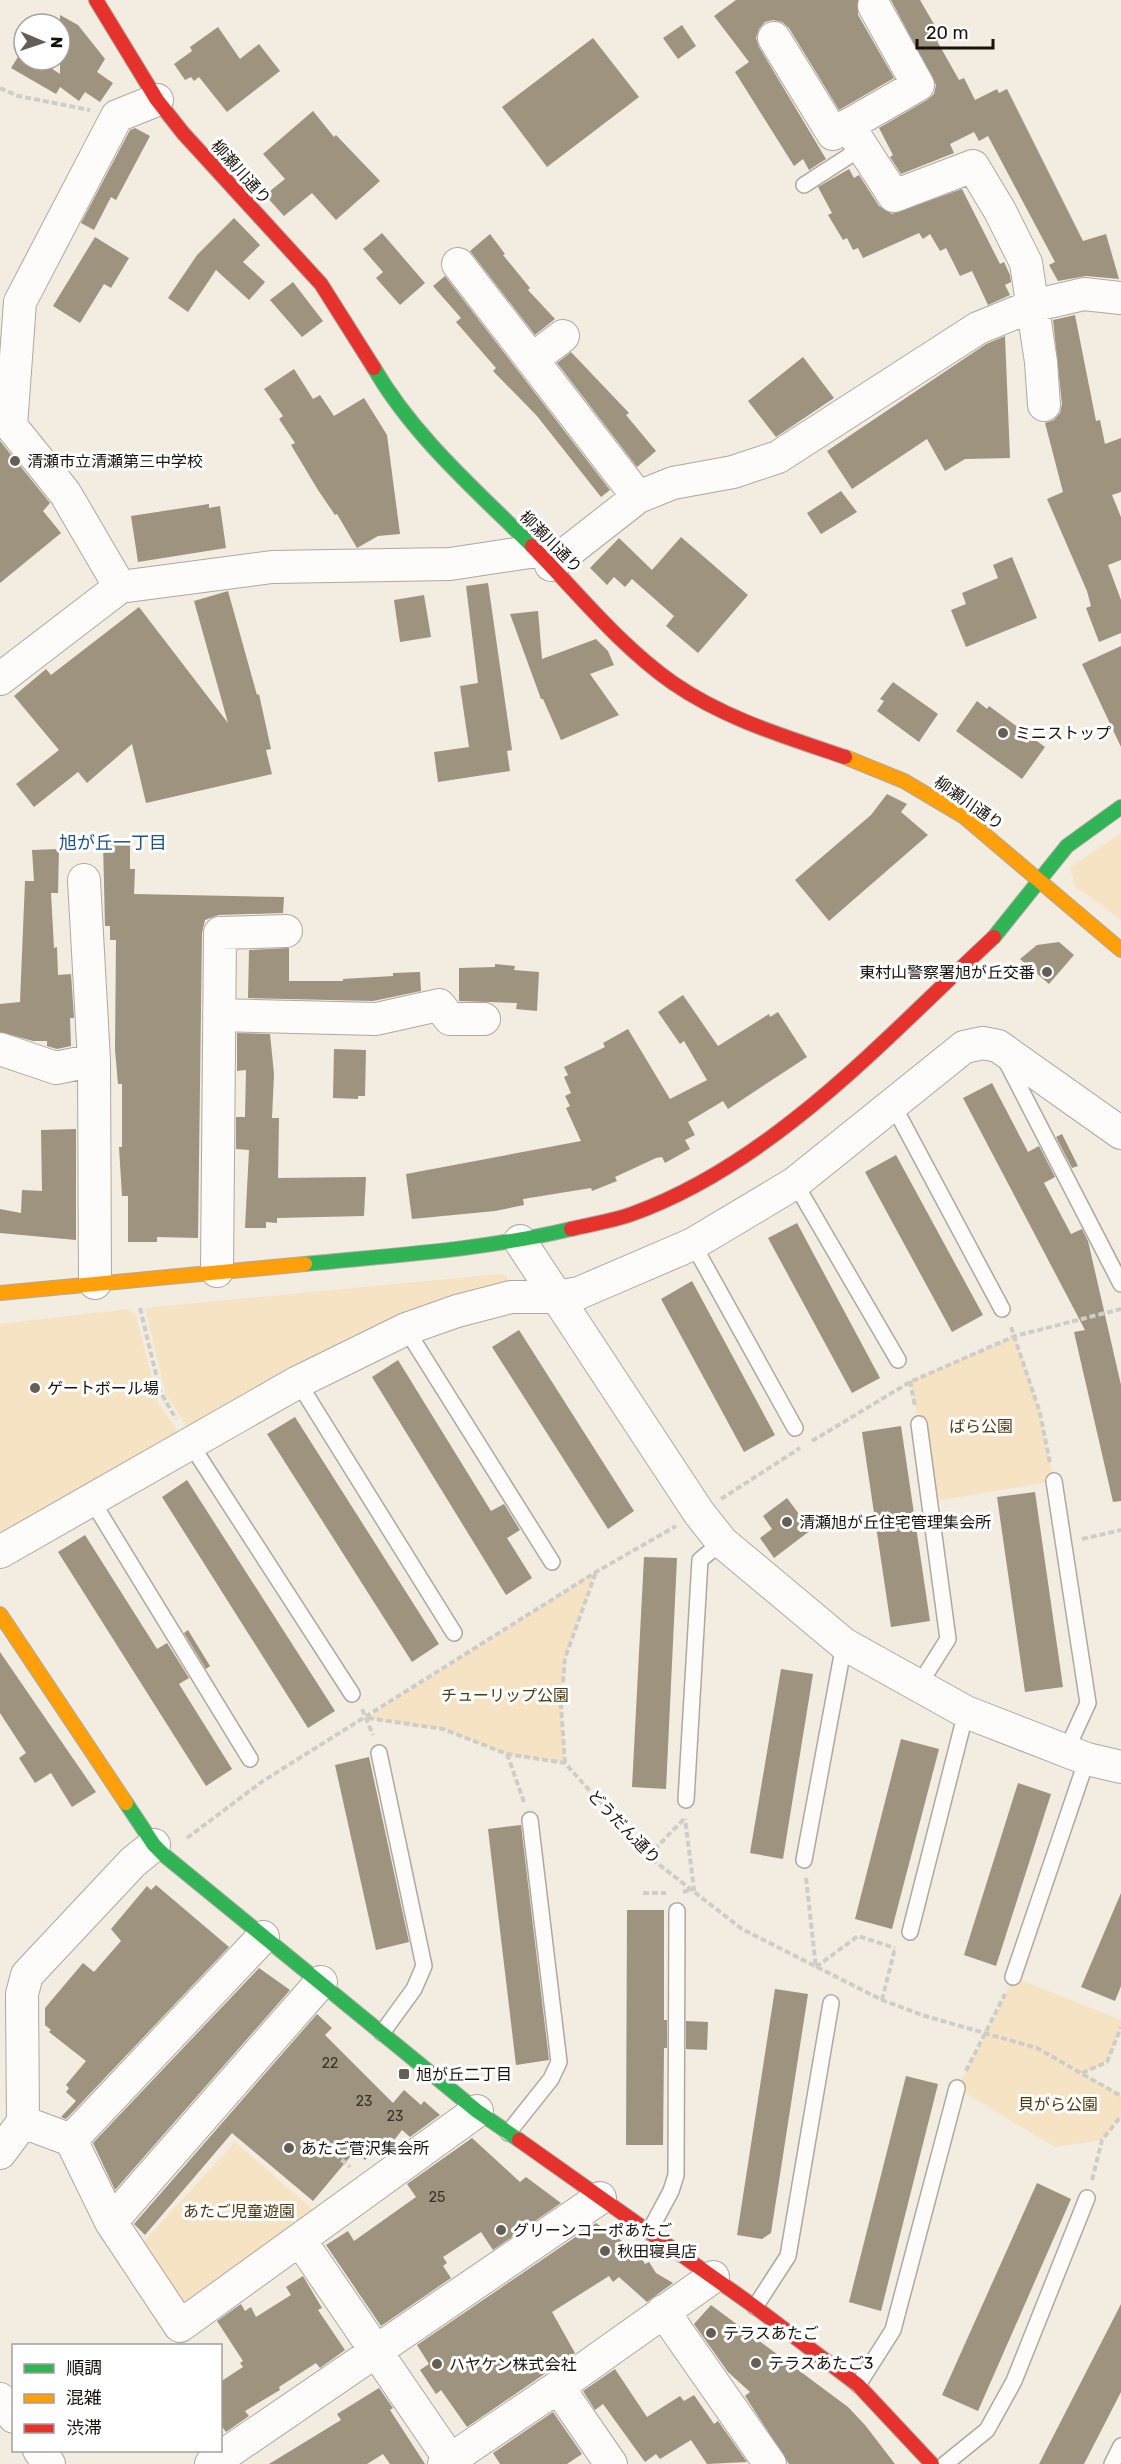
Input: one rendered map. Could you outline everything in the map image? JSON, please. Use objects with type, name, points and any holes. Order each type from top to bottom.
[{"type":"street","name":"柳瀬川通り","points":[[96,0],[157,100],[183,133],[321,284],[348,322],[390,396],[416,430],[543,558],[673,683],[731,718],[904,781],[939,800],[1003,847],[1041,880],[1070,911],[1121,950]]},
{"type":"street","points":[[774,38],[833,134],[855,136],[918,85],[874,6]]},
{"type":"street","points":[[120,587],[65,493],[10,426],[20,302],[117,116],[157,100]]},
{"type":"street","points":[[855,136],[894,196],[973,166],[1000,211],[1026,263],[1041,362],[1044,405]]},
{"type":"street","points":[[458,264],[533,358],[638,497]]},
{"type":"street","points":[[0,679],[120,587],[272,567],[450,564],[543,558],[638,497],[673,483],[733,472],[778,457],[978,328],[1032,306],[1084,294],[1121,298]]},
{"type":"street","points":[[533,358],[562,336]]},
{"type":"street","points":[[0,1293],[520,1241],[632,1214],[701,1182],[751,1151],[810,1108],[1004,929],[1067,846],[1121,807]]},
{"type":"street","points":[[84,880],[93,1060],[95,1283]]},
{"type":"street","points":[[217,1271],[220,933],[286,931]]},
{"type":"street","points":[[219,1015],[376,1019],[439,1005],[450,1018],[484,1019]]},
{"type":"street","points":[[0,1552],[298,1382],[406,1329],[457,1311],[512,1297],[555,1297],[579,1293],[693,1244],[795,1183],[964,1047],[983,1043],[998,1046],[1121,1133]]},
{"type":"street","points":[[0,1049],[56,1068],[93,1060]]},
{"type":"street","points":[[520,1241],[699,1513],[722,1542],[844,1644],[966,1712],[1076,1755],[1121,1767]]},
{"type":"street","points":[[0,1614],[159,1850],[477,2111],[755,2307],[858,2385],[932,2464]]},
{"type":"street","points":[[0,2153],[23,2122],[22,1994],[27,1975],[133,1862],[159,1850]]},
{"type":"street","points":[[71,2140],[263,1937]]},
{"type":"street","points":[[111,2222],[321,1982]]},
{"type":"street","points":[[23,2122],[71,2140],[111,2222],[180,2326],[477,2111]]},
{"type":"street","points":[[210,2464],[376,2353],[600,2198]]},
{"type":"street","points":[[300,2240],[449,2463],[712,2277]]},
{"type":"street","points":[[663,2311],[770,2464]]},
{"type":"street","points":[[558,2387],[611,2464]]},
{"type":"street","points":[[0,2398],[12,2414]]},
{"type":"street","points":[[40,2452],[49,2464]]},
{"type":"lane","points":[[804,185],[855,136]]},
{"type":"lane","points":[[998,1046],[1121,1284]]},
{"type":"lane","points":[[892,1103],[1002,1309]]},
{"type":"lane","points":[[795,1183],[898,1360]]},
{"type":"lane","points":[[693,1244],[795,1428]]},
{"type":"lane","points":[[406,1329],[552,1562]]},
{"type":"lane","points":[[298,1382],[454,1633]]},
{"type":"lane","points":[[919,1424],[948,1639],[919,1685]]},
{"type":"lane","points":[[190,1443],[352,1694]]},
{"type":"lane","points":[[1012,1977],[1076,1755],[1088,1703],[1054,1482]]},
{"type":"lane","points":[[91,1499],[250,1759]]},
{"type":"lane","points":[[686,1800],[700,1560],[722,1542]]},
{"type":"lane","points":[[804,1860],[844,1644]]},
{"type":"lane","points":[[910,1932],[966,1712]]},
{"type":"lane","points":[[379,1753],[424,1966],[414,1989],[382,2033]]},
{"type":"lane","points":[[508,2133],[551,2079],[559,2062],[530,1820]]},
{"type":"lane","points":[[649,2232],[671,2192],[676,2175],[678,1911]]},
{"type":"lane","points":[[755,2307],[788,2256],[831,2003]]},
{"type":"lane","points":[[858,2385],[893,2330],[957,2088]]},
{"type":"lane","points":[[945,2464],[987,2430],[1014,2381],[1087,2198]]},
{"type":"lane","points":[[1112,2464],[1121,2446]]},
{"type":"path","points":[[0,88],[18,96],[117,116]]},
{"type":"path","points":[[134,1280],[160,1391],[190,1443]]},
{"type":"path","points":[[159,1850],[263,1781],[367,1718],[596,1572],[699,1513],[910,1382],[1015,1336],[1121,1309]]},
{"type":"path","points":[[1015,1336],[1040,1413],[1054,1482]]},
{"type":"path","points":[[1064,1543],[1121,1530]]},
{"type":"path","points":[[367,1718],[443,1730],[507,1754],[565,1763],[561,1706],[566,1658],[596,1572]]},
{"type":"path","points":[[507,1754],[530,1820]]},
{"type":"path","name":"どうだん通り","points":[[565,1763],[648,1856],[694,1889],[742,1929],[882,2000],[924,2016],[988,2032],[1037,2048],[1121,2096]]},
{"type":"path","points":[[686,1800],[685,1818],[694,1889]]},
{"type":"path","points":[[648,1856],[685,1818]]},
{"type":"path","points":[[804,1860],[816,1968]]},
{"type":"path","points":[[882,2000],[895,1948],[910,1932]]},
{"type":"path","points":[[816,1968],[858,1936],[895,1948]]},
{"type":"path","points":[[957,2088],[988,2032],[1012,1977]]},
{"type":"path","points":[[1082,2073],[1107,2062],[1121,2027]]},
{"type":"path","points":[[1087,2198],[1102,2140],[1121,2116]]},
{"type":"green space","points":[[1121,833],[1121,920],[1075,886],[1070,867]]},
{"type":"green space","points":[[500,1274],[507,1276],[507,1284],[188,1428],[166,1395],[145,1308]]},
{"type":"green space","points":[[129,1309],[136,1315],[158,1403],[179,1432],[0,1539],[0,1324]]},
{"type":"green space","name":"ばら公園","points":[[1015,1336],[1040,1413],[1054,1481],[930,1502],[919,1424],[910,1382]]},
{"type":"green space","name":"チューリップ公園","points":[[596,1572],[565,1658],[561,1706],[565,1763],[507,1754],[443,1729],[367,1718]]},
{"type":"green space","name":"貝がら公園","points":[[1013,1977],[1121,2020],[1121,2027],[1107,2062],[1083,2073],[1121,2096],[1121,2116],[1102,2140],[1055,2147],[957,2088],[988,2032]]},
{"type":"green space","name":"あたご児童遊園","points":[[235,2142],[319,2215],[187,2306],[174,2304],[137,2249]]},
{"type":"building","points":[[736,0],[858,0],[858,15],[894,78],[839,110],[789,28],[782,22],[773,20],[765,22],[756,38],[759,47],[826,159],[809,170],[803,159],[794,166],[735,72],[749,62],[714,16]]},
{"type":"building","points":[[891,0],[920,0],[942,38],[937,41],[959,80],[964,78],[975,100],[997,89],[999,93],[1007,89],[1083,241],[1106,234],[1119,279],[1086,276],[1058,281],[1049,265],[1055,262],[988,136],[979,141],[974,132],[950,144],[954,153],[901,174],[890,157],[893,155],[879,128],[927,100],[934,94],[936,85]]},
{"type":"building","points":[[72,22],[78,25],[105,59],[97,72],[113,83],[100,102],[85,92],[79,101],[60,87],[56,94],[18,72],[57,72],[60,74],[60,72],[72,72]]},
{"type":"building","points":[[682,25],[696,46],[678,59],[663,38]]},
{"type":"building","points":[[218,27],[240,59],[259,44],[280,71],[227,112],[199,77],[194,81],[191,77],[185,80],[174,64],[192,51],[190,47]]},
{"type":"building","points":[[593,38],[639,97],[547,167],[502,107]]},
{"type":"building","points":[[313,111],[334,137],[336,135],[380,181],[336,220],[312,193],[284,216],[265,195],[285,179],[263,154]]},
{"type":"building","points":[[135,128],[150,136],[116,200],[111,197],[94,230],[81,223],[130,130]]},
{"type":"building","points":[[849,169],[854,178],[859,175],[879,206],[892,214],[962,189],[1000,264],[1004,262],[1010,275],[1011,282],[1005,285],[1010,295],[988,305],[972,271],[960,276],[946,248],[940,251],[930,234],[923,239],[919,233],[863,258],[858,248],[853,250],[847,238],[843,240],[828,215],[832,213],[818,187]]},
{"type":"building","points":[[234,218],[260,245],[243,262],[265,282],[249,300],[216,270],[188,312],[168,298],[197,255]]},
{"type":"building","points":[[382,233],[425,283],[400,305],[376,278],[383,272],[363,249]]},
{"type":"building","points":[[490,234],[505,254],[503,255],[530,288],[528,290],[555,319],[535,335],[470,251]]},
{"type":"building","points":[[95,237],[129,258],[111,288],[104,284],[80,323],[53,306]]},
{"type":"building","points":[[445,276],[610,490],[601,497],[537,416],[493,371],[496,368],[456,322],[461,318],[433,286]]},
{"type":"building","points":[[293,282],[323,321],[302,337],[270,300]]},
{"type":"building","points":[[1075,315],[1096,421],[1100,420],[1105,444],[1121,438],[1121,492],[1112,495],[1121,517],[1121,560],[1108,565],[1121,600],[1121,633],[1099,642],[1086,608],[1091,606],[1087,591],[1047,499],[1063,492],[1045,423],[1054,420],[1060,413],[1062,404],[1053,320]]},
{"type":"building","points":[[1005,336],[1010,458],[965,459],[945,471],[927,439],[852,489],[827,451],[986,344]]},
{"type":"building","points":[[571,352],[629,413],[626,415],[656,451],[637,467],[557,363]]},
{"type":"building","points":[[803,357],[834,398],[776,437],[748,401]]},
{"type":"building","points":[[294,369],[313,399],[320,395],[334,416],[364,398],[387,435],[400,534],[378,536],[357,548],[337,514],[335,515],[318,490],[291,445],[295,443],[279,419],[283,416],[264,389]]},
{"type":"building","points":[[0,441],[50,503],[43,511],[61,533],[0,583]]},
{"type":"building","points":[[841,491],[857,512],[821,534],[807,513]]},
{"type":"building","points":[[209,504],[209,508],[220,506],[226,548],[138,562],[131,516]]},
{"type":"building","points":[[681,537],[748,595],[698,653],[666,626],[674,616],[632,579],[625,587],[614,577],[607,585],[590,568],[619,538],[652,570]]},
{"type":"building","points":[[1012,557],[1037,618],[966,647],[951,610],[966,604],[962,593],[998,578],[993,565]]},
{"type":"building","points":[[488,583],[512,750],[507,751],[510,771],[438,782],[434,752],[469,747],[460,686],[478,683],[466,586]]},
{"type":"building","points":[[228,591],[257,695],[259,694],[271,749],[266,750],[272,774],[146,803],[132,744],[87,783],[78,772],[34,807],[16,784],[59,750],[14,696],[46,669],[51,675],[139,607],[228,723],[194,601]]},
{"type":"building","points":[[424,595],[431,637],[400,642],[394,600]]},
{"type":"building","points":[[538,611],[542,659],[596,639],[608,651],[614,665],[590,674],[619,715],[561,740],[541,699],[510,614]]},
{"type":"building","points":[[1121,646],[1121,747],[1082,664]]},
{"type":"building","points":[[893,682],[938,714],[919,742],[877,711],[884,701],[880,699]]},
{"type":"building","points":[[977,701],[987,709],[989,706],[1045,747],[1022,779],[956,731]]},
{"type":"building","points":[[887,794],[907,804],[901,812],[928,835],[829,921],[795,880],[871,815]]},
{"type":"building","points":[[103,842],[130,842],[130,869],[135,869],[134,894],[284,897],[283,913],[219,915],[205,920],[202,933],[198,1238],[157,1237],[157,1242],[128,1242],[128,1196],[122,1196],[119,1147],[122,1147],[122,1084],[118,1084],[115,1050],[116,940],[110,940],[110,926],[105,926]]},
{"type":"building","points":[[59,849],[58,893],[51,893],[54,948],[57,947],[58,975],[71,974],[74,1018],[70,1018],[71,1046],[57,1049],[47,1046],[47,1041],[33,1041],[0,1032],[0,1004],[20,1002],[25,881],[34,881],[32,850]]},
{"type":"building","name":"東村山警察署旭が丘交番","points":[[1059,942],[1074,955],[1049,984],[1020,959],[1037,945]]},
{"type":"building","points":[[289,948],[289,981],[343,981],[343,979],[393,976],[393,973],[420,972],[421,991],[373,1001],[248,998],[249,950]]},
{"type":"building","points":[[495,964],[515,966],[514,970],[539,972],[537,1011],[516,1009],[517,1003],[459,1001],[459,968],[495,967]]},
{"type":"building","points":[[683,995],[718,1046],[769,1014],[770,1017],[778,1012],[807,1057],[728,1109],[723,1101],[688,1122],[695,1135],[685,1140],[690,1149],[665,1163],[662,1157],[656,1158],[615,1177],[617,1181],[592,1191],[591,1188],[523,1199],[524,1205],[495,1211],[412,1219],[406,1174],[581,1141],[566,1108],[570,1106],[565,1096],[571,1093],[564,1077],[568,1075],[564,1067],[605,1047],[603,1043],[628,1029],[670,1099],[707,1080],[684,1041],[680,1044],[658,1012]]},
{"type":"building","points":[[237,1033],[270,1034],[274,1074],[272,1118],[279,1118],[278,1178],[366,1177],[364,1216],[277,1218],[277,1223],[266,1222],[266,1228],[245,1228],[249,1150],[236,1149],[236,1117],[245,1117],[246,1070],[237,1071]]},
{"type":"building","points":[[334,1049],[366,1050],[365,1096],[358,1096],[358,1099],[333,1098]]},
{"type":"building","points":[[992,1083],[1028,1152],[1039,1146],[1055,1177],[1044,1183],[1071,1234],[1082,1229],[1088,1241],[1121,1385],[1121,1501],[1113,1502],[1074,1332],[1085,1330],[963,1098]]},
{"type":"building","points":[[76,1129],[76,1240],[0,1233],[0,1209],[21,1213],[22,1190],[42,1191],[41,1130]]},
{"type":"building","points":[[1062,1134],[1078,1166],[1072,1168],[1056,1137]]},
{"type":"building","points":[[896,1155],[983,1315],[952,1332],[865,1172]]},
{"type":"building","points":[[797,1223],[880,1378],[852,1393],[768,1238]]},
{"type":"building","points":[[692,1281],[775,1435],[744,1452],[661,1299]]},
{"type":"building","points":[[519,1330],[634,1511],[608,1529],[492,1347]]},
{"type":"building","points":[[398,1360],[491,1511],[504,1504],[520,1530],[507,1538],[532,1578],[506,1595],[372,1377]]},
{"type":"building","points":[[295,1417],[439,1644],[412,1662],[267,1434]]},
{"type":"building","points":[[901,1426],[930,1621],[891,1627],[862,1432]]},
{"type":"building","points":[[187,1480],[335,1711],[308,1728],[162,1497]]},
{"type":"building","points":[[1035,1492],[1063,1687],[1025,1692],[997,1497]]},
{"type":"building","name":"清瀬旭が丘住宅管理集会所","points":[[787,1498],[811,1530],[774,1558],[760,1538],[772,1529],[763,1516]]},
{"type":"building","points":[[85,1535],[157,1649],[167,1643],[189,1678],[179,1684],[232,1769],[206,1786],[58,1552]]},
{"type":"building","points":[[644,1557],[677,1558],[666,1789],[632,1787]]},
{"type":"building","points":[[188,1630],[210,1666],[206,1669],[184,1633]]},
{"type":"building","points":[[0,1652],[96,1792],[72,1807],[51,1773],[35,1783],[19,1758],[26,1753],[0,1713]]},
{"type":"building","points":[[781,1669],[813,1674],[783,1859],[750,1853]]},
{"type":"building","points":[[901,1739],[939,1749],[892,1929],[855,1919]]},
{"type":"building","points":[[369,1757],[409,1942],[376,1950],[335,1765]]},
{"type":"building","points":[[1018,1783],[1051,1794],[996,1966],[964,1955]]},
{"type":"building","points":[[521,1825],[549,2060],[516,2065],[488,1829]]},
{"type":"building","points":[[156,1885],[229,1947],[66,2119],[61,2117],[76,2101],[66,2092],[69,2088],[66,2085],[86,2061],[49,2032],[51,2030],[45,2025],[45,2008],[83,1963],[94,1972],[121,1941],[111,1929],[147,1886],[151,1890]]},
{"type":"building","points":[[1121,1893],[1121,1986],[1115,2001],[1081,1987]]},
{"type":"building","points":[[627,1910],[664,1910],[664,2020],[667,2020],[667,2048],[664,2048],[663,2145],[626,2145]]},
{"type":"building","points":[[259,1968],[290,1990],[115,2190],[93,2143]]},
{"type":"building","points":[[775,1989],[808,1994],[771,2233],[762,2239],[737,2235]]},
{"type":"building","points":[[317,2014],[332,2028],[325,2035],[393,2103],[404,2090],[421,2105],[424,2101],[440,2115],[410,2137],[402,2130],[381,2157],[375,2152],[365,2160],[355,2151],[313,2201],[232,2133],[145,2235],[134,2224]]},
{"type":"building","points":[[686,2021],[708,2022],[707,2050],[686,2049]]},
{"type":"building","points":[[906,2076],[938,2084],[881,2311],[849,2302]]},
{"type":"building","points":[[472,2138],[520,2182],[526,2177],[561,2203],[493,2250],[481,2232],[443,2257],[447,2263],[443,2266],[451,2278],[381,2326],[326,2245],[348,2231],[354,2241],[416,2197],[407,2184]]},
{"type":"building","points":[[1037,2183],[1071,2199],[978,2411],[942,2395]]},
{"type":"building","points":[[596,2223],[638,2252],[645,2264],[649,2262],[656,2273],[673,2283],[647,2302],[619,2277],[613,2282],[609,2276],[552,2312],[575,2353],[467,2427],[441,2390],[436,2394],[420,2370],[429,2364],[417,2345]]},
{"type":"building","points":[[303,2276],[322,2308],[318,2310],[345,2350],[320,2368],[316,2363],[279,2387],[280,2390],[245,2411],[249,2416],[226,2432],[222,2427],[222,2381],[243,2367],[240,2363],[243,2361],[217,2321],[241,2304],[245,2311],[251,2307],[256,2317],[291,2295],[286,2287]]},
{"type":"building","points":[[1121,2304],[1121,2392],[1084,2464],[1039,2464]]},
{"type":"building","points":[[711,2305],[848,2407],[895,2464],[789,2464],[745,2396],[750,2392],[728,2372],[694,2324]]},
{"type":"building","points":[[615,2369],[647,2417],[680,2396],[684,2401],[694,2395],[714,2424],[718,2421],[747,2462],[707,2464],[691,2440],[660,2459],[656,2454],[645,2462],[603,2404],[595,2410],[583,2391]]},
{"type":"building","points":[[379,2388],[393,2408],[390,2410],[425,2464],[390,2464],[383,2454],[367,2464],[269,2464],[341,2420],[337,2414]]},
{"type":"building","points":[[553,2412],[582,2454],[567,2464],[500,2464],[493,2453]]},
{"type":"traffic: fast","points":[[374,368],[390,393],[427,440],[532,546]]},
{"type":"traffic: fast","points":[[994,937],[1067,846],[1121,807]]},
{"type":"traffic: fast","points":[[305,1264],[472,1247],[571,1229]]},
{"type":"traffic: fast","points":[[126,1803],[154,1845],[164,1855],[477,2111],[519,2140]]},
{"type":"traffic: slow","points":[[845,757],[904,781],[963,816],[1121,950]]},
{"type":"traffic: slow","points":[[0,1293],[305,1264]]},
{"type":"traffic: slow","points":[[0,1614],[126,1803]]},
{"type":"traffic: jam","points":[[96,0],[157,100],[183,133],[321,284],[374,368]]},
{"type":"traffic: jam","points":[[532,546],[617,636],[673,683],[735,717],[845,757]]},
{"type":"traffic: jam","points":[[571,1229],[632,1214],[684,1192],[733,1163],[826,1094],[994,937]]},
{"type":"traffic: jam","points":[[519,2140],[755,2307],[858,2385],[932,2464]]},
{"type":"place","name":"清瀬市立清瀬第三中学校","points":[[15,461]]},
{"type":"place","name":"ミニストップ","points":[[1003,733]]},
{"type":"place","name":"東村山警察署旭が丘交番","points":[[1047,972]]},
{"type":"place","name":"ゲートボール場","points":[[35,1388]]},
{"type":"place","name":"清瀬旭が丘住宅管理集会所","points":[[787,1522]]},
{"type":"place","name":"旭が丘二丁目","points":[[404,2074]]},
{"type":"place","name":"あたご菅沢集会所","points":[[289,2148]]},
{"type":"place","name":"グリーンコーポあたご","points":[[501,2230]]},
{"type":"place","name":"秋田寝具店","points":[[605,2251]]},
{"type":"place","name":"テラスあたご","points":[[711,2333]]},
{"type":"place","name":"テラスあたご3","points":[[756,2363]]},
{"type":"place","name":"ハヤケン株式会社","points":[[437,2364]]},
{"type":"district","name":"旭が丘一丁目","points":[[113,843]]}]
